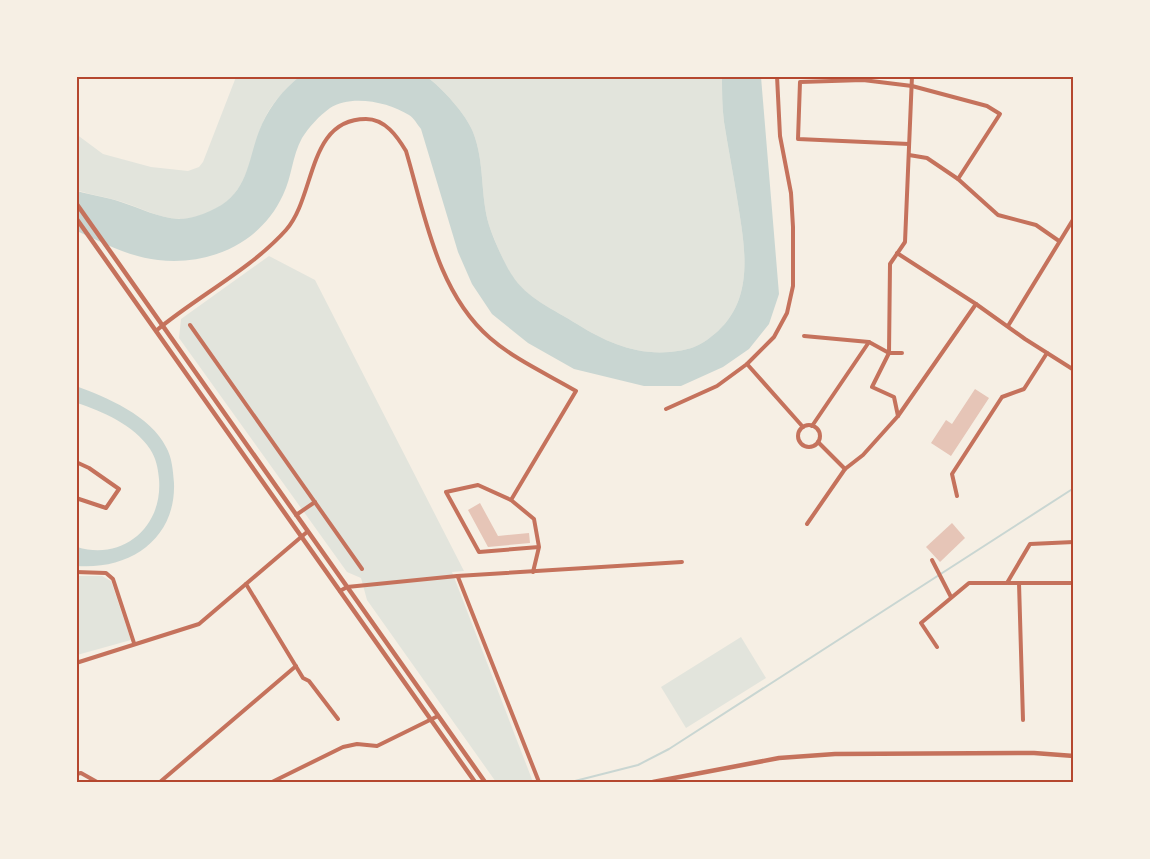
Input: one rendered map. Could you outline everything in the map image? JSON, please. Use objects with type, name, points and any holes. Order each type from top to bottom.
[{"type":"street","points":[[666,409],[717,386],[747,364],[774,338],[787,313],[793,286],[791,204],[780,136],[777,76]]},
{"type":"street","points":[[898,416],[894,397],[872,387],[889,352],[890,264],[905,242],[912,76]]},
{"type":"street","points":[[909,144],[798,139],[800,82],[863,80],[912,86],[987,106],[1000,114],[958,179]]},
{"type":"street","points":[[157,330],[267,249],[288,228],[302,205],[320,148],[328,135],[343,124],[359,119],[373,119],[397,135],[406,151],[438,258],[449,287],[467,312],[489,338],[576,391],[511,500]]},
{"type":"street","points":[[909,155],[927,158],[958,179],[998,215],[1036,225],[1059,242]]},
{"type":"street","points":[[76,203],[485,783]]},
{"type":"street","points":[[76,218],[475,783]]},
{"type":"street","points":[[1008,326],[1074,218]]},
{"type":"street","points":[[897,253],[1074,370]]},
{"type":"street","points":[[807,524],[845,469],[863,455],[898,416],[976,304]]},
{"type":"street","points":[[190,325],[362,569]]},
{"type":"street","points":[[804,336],[868,342],[889,352],[902,353]]},
{"type":"street","points":[[803,427],[812,426],[868,342]]},
{"type":"street","points":[[957,496],[952,474],[1002,397],[1024,389],[1047,353]]},
{"type":"street","points":[[747,364],[803,427]]},
{"type":"street","points":[[812,426],[819,433],[818,442]]},
{"type":"street","points":[[803,427],[798,436],[802,445],[809,447],[818,442]]},
{"type":"street","points":[[818,442],[845,469]]},
{"type":"street","points":[[76,462],[89,468],[119,489],[106,508],[76,498]]},
{"type":"street","points":[[532,572],[539,547],[534,519],[511,500],[478,485],[446,492],[479,552],[539,547]]},
{"type":"street","points":[[296,515],[315,502]]},
{"type":"street","points":[[76,663],[199,624],[308,532]]},
{"type":"street","points":[[1007,583],[1030,544],[1074,542]]},
{"type":"street","points":[[932,561],[951,597]]},
{"type":"street","points":[[340,591],[347,587],[457,576],[682,562]]},
{"type":"street","points":[[76,572],[106,573],[113,579],[134,643]]},
{"type":"street","points":[[457,576],[539,783]]},
{"type":"street","points":[[937,647],[921,623],[969,583],[1074,583]]},
{"type":"street","points":[[1019,583],[1023,720]]},
{"type":"street","points":[[246,584],[303,678],[309,681],[338,719]]},
{"type":"street","points":[[160,783],[296,666]]},
{"type":"street","points":[[272,783],[343,747],[357,744],[377,746],[438,716]]},
{"type":"street","points":[[653,783],[779,758],[835,754],[1034,753],[1074,756]]},
{"type":"street","points":[[76,774],[81,773],[97,783]]},
{"type":"shaded area","points":[[236,77],[299,77],[272,106],[261,127],[249,166],[239,188],[221,206],[194,217],[173,218],[79,191],[76,188],[76,134],[103,154],[151,167],[188,171],[199,167]]},
{"type":"shaded area","points":[[299,77],[427,77],[453,102],[473,132],[477,143],[489,225],[509,271],[518,283],[541,303],[621,346],[645,351],[670,352],[685,350],[707,340],[730,317],[738,302],[743,285],[744,251],[724,122],[722,77],[761,77],[779,294],[769,324],[749,349],[723,367],[681,386],[644,386],[574,369],[528,343],[492,314],[472,284],[458,252],[421,129],[409,115],[401,110],[370,101],[348,101],[339,104],[330,108],[314,122],[299,145],[286,188],[273,212],[262,226],[232,248],[196,259],[158,260],[127,253],[77,231],[77,191],[116,200],[157,215],[179,219],[199,215],[223,204],[241,185],[269,110]]},
{"type":"shaded area","points":[[427,77],[722,77],[724,122],[744,251],[743,285],[730,317],[718,331],[696,346],[670,352],[645,351],[621,346],[599,336],[533,297],[511,275],[491,230],[484,202],[477,143],[470,125],[453,102]]},
{"type":"shaded area","points":[[269,256],[315,280],[464,571],[452,572],[533,782],[496,782],[367,600],[361,578],[347,572],[179,338],[181,319]]},
{"type":"shaded area","points":[[76,386],[114,402],[139,417],[159,436],[171,460],[174,483],[173,503],[167,520],[158,535],[146,547],[115,563],[77,566],[77,547],[94,550],[110,549],[137,536],[147,525],[154,512],[159,496],[159,475],[154,456],[143,440],[117,420],[77,403]]},
{"type":"shaded area","points":[[77,576],[102,576],[111,581],[131,640],[77,655]]},
{"type":"shaded area","points":[[741,637],[766,678],[686,728],[661,687]]},
{"type":"building","points":[[975,389],[989,398],[951,456],[931,443],[946,420],[952,424]]},
{"type":"building","points":[[480,503],[498,536],[529,533],[530,543],[488,547],[468,510]]},
{"type":"building","points":[[952,523],[965,538],[940,562],[926,547]]},
{"type":"waterway","points":[[571,782],[638,765],[669,749],[1074,488]]}]
